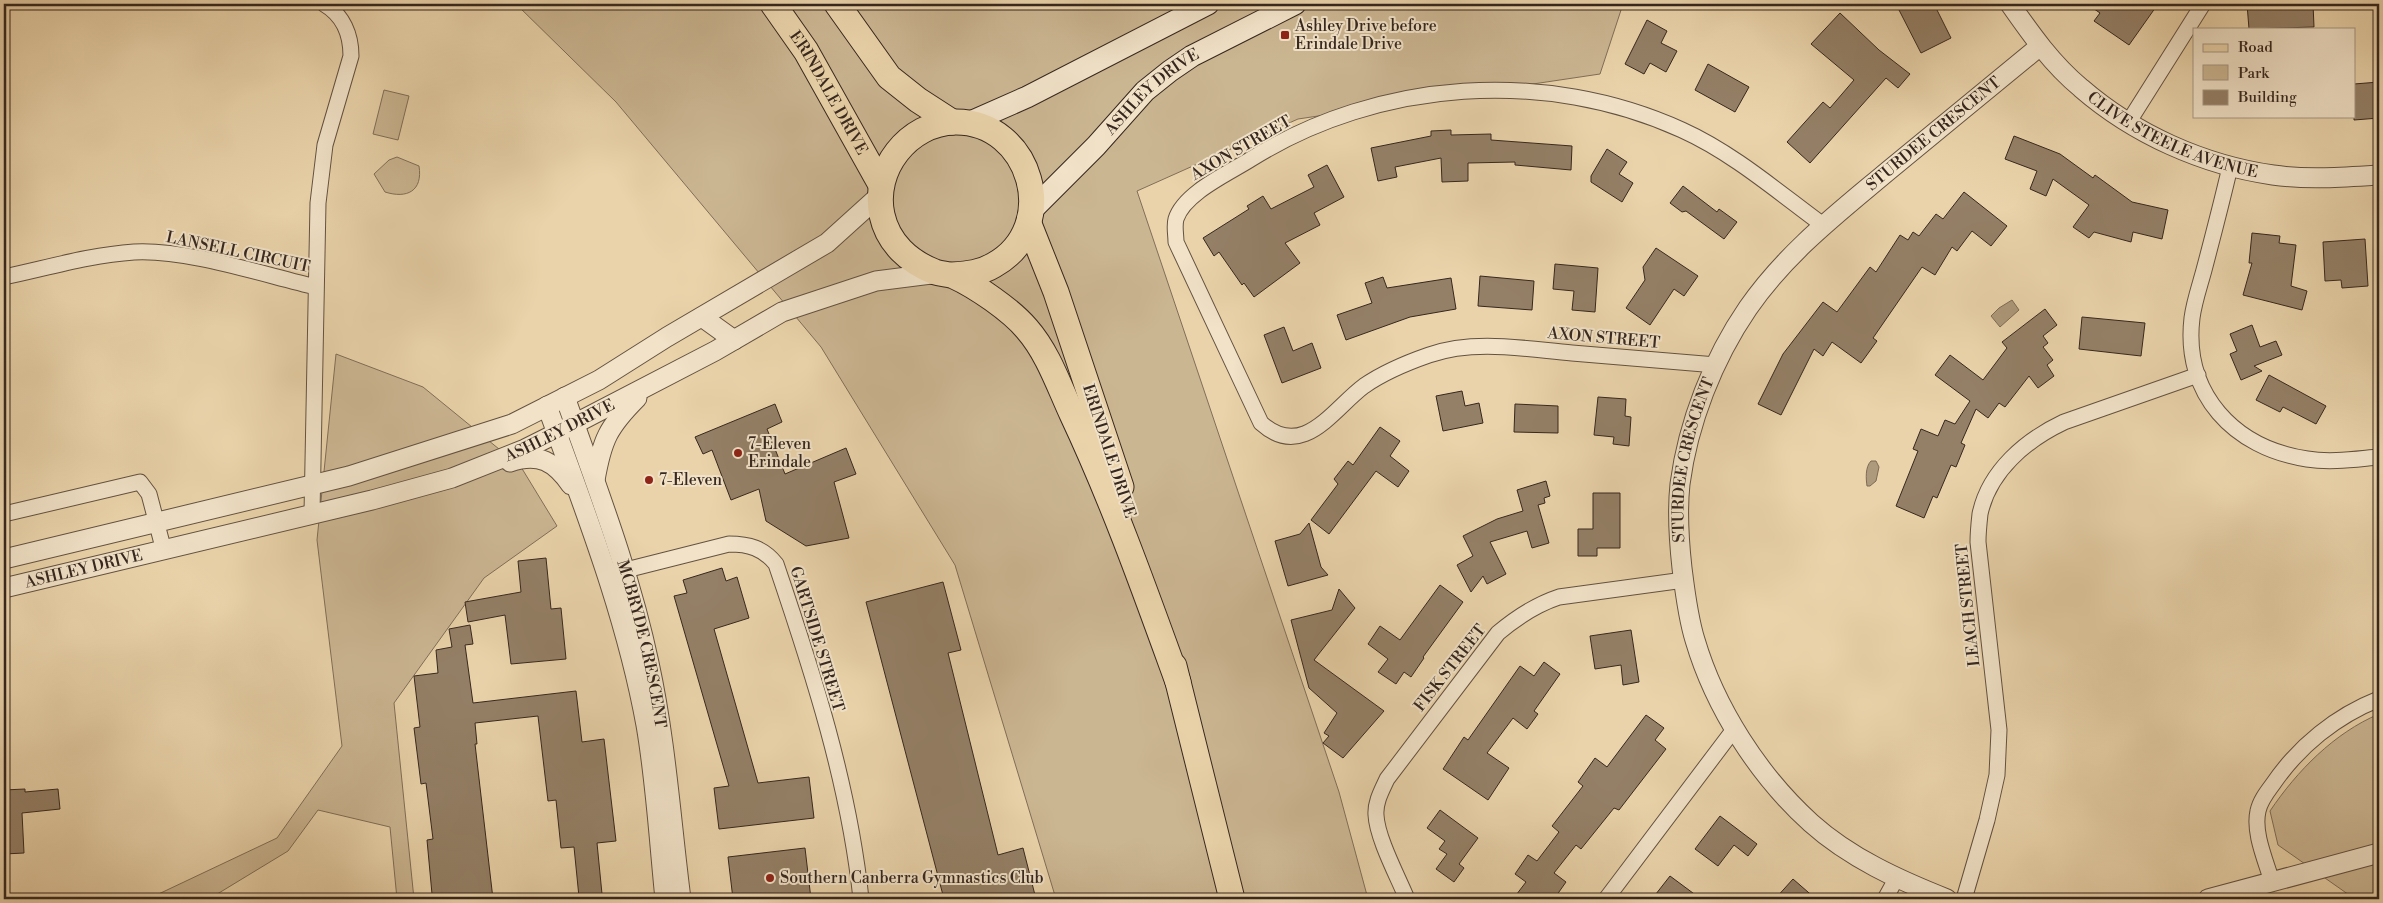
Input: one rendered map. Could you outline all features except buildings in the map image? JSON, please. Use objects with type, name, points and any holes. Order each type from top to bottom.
[{"type":"main road","name":"ERINDALE DRIVE","points":[[773,4],[806,51],[880,191]]},
{"type":"main road","points":[[837,4],[889,77],[960,122],[990,131],[1010,145],[1025,166],[1032,190],[1031,217],[1011,252],[994,265],[974,273],[946,274],[920,266],[903,253],[887,230],[882,216],[880,191],[894,156],[908,140],[925,129],[960,122],[1026,97],[1208,4]]},
{"type":"main road","name":"ASHLEY DRIVE","points":[[1031,217],[1145,91],[1192,56],[1295,4]]},
{"type":"main road","name":"ERINDALE DRIVE","points":[[1031,217],[1155,590],[1232,899]]},
{"type":"main road","name":"ERINDALE DRIVE","points":[[946,274],[1003,306],[1028,330],[1045,356],[1092,457],[1134,562],[1178,682]]},
{"type":"street","name":"LANSELL CIRCUIT","points":[[312,513],[318,203],[325,144],[351,56],[351,46],[345,25],[332,8],[324,4]]},
{"type":"street","name":"CLIVE STEELE AVENUE","points":[[2010,4],[2040,46],[2080,88],[2128,123],[2177,149],[2230,167],[2273,175],[2318,178],[2379,175]]},
{"type":"street","points":[[2128,123],[2203,4]]},
{"type":"street","name":"STURDEE CRESCENT","points":[[1947,899],[1896,879],[1845,850],[1812,824],[1773,784],[1735,728],[1707,675],[1694,638],[1679,540],[1680,486],[1690,432],[1716,365],[1747,309],[1775,273],[1823,225],[2040,46]]},
{"type":"street","name":"AXON STREET","points":[[1716,365],[1506,347],[1469,347],[1450,350],[1397,367],[1365,385],[1321,426],[1302,435],[1282,436],[1269,431],[1261,423],[1176,242],[1176,220],[1182,206],[1194,195],[1269,148],[1322,123],[1350,113],[1408,98],[1466,90],[1524,90],[1580,97],[1634,110],[1684,131],[1730,157],[1823,225]]},
{"type":"street","points":[[2230,167],[2192,317],[2192,347],[2203,388],[2217,412],[2249,440],[2277,453],[2308,459],[2379,457]]},
{"type":"street","name":"ASHLEY DRIVE","points":[[4,560],[313,485],[422,454],[512,424],[599,380],[827,243],[880,191]]},
{"type":"street","name":"LANSELL CIRCUIT","points":[[4,277],[98,257],[156,252],[196,258],[316,287]]},
{"type":"street","name":"ASHLEY DRIVE","points":[[4,588],[164,551],[452,478],[525,449],[557,433],[734,340],[782,312],[876,281],[946,274]]},
{"type":"street","points":[[702,317],[734,340]]},
{"type":"street","name":"LEACH STREET","points":[[1964,899],[1987,820],[1997,775],[1999,730],[1978,542],[1980,513],[1991,485],[2021,448],[2048,429],[2198,375]]},
{"type":"street","points":[[595,482],[600,451],[608,431],[620,415],[650,385]]},
{"type":"street","name":"MCBRYDE CRESCENT","points":[[564,397],[626,570],[650,664],[656,743],[665,821],[665,899]]},
{"type":"street","name":"MCBRYDE CRESCENT","points":[[547,406],[608,574],[656,743]]},
{"type":"street","points":[[476,467],[498,467],[521,458],[548,461],[561,471],[581,501]]},
{"type":"street","name":"ASHLEY DRIVE","points":[[4,514],[140,482],[149,494],[164,551]]},
{"type":"street","name":"GARTSIDE STREET","points":[[608,574],[729,544],[757,547],[768,554],[776,564],[810,663],[845,799],[861,899]]},
{"type":"street","name":"FISK STREET","points":[[1407,899],[1380,834],[1376,816],[1378,797],[1387,779],[1498,633],[1519,615],[1559,597],[1684,580]]},
{"type":"street","points":[[2272,882],[2258,831],[2258,811],[2263,798],[2285,766],[2313,738],[2346,714],[2379,698]]},
{"type":"street","points":[[1606,899],[1735,728]]},
{"type":"street","name":"MCBRYDE CRESCENT","points":[[665,821],[681,899]]},
{"type":"street","points":[[2208,899],[2379,853]]},
{"type":"street","points":[[1885,899],[1896,879]]},
{"type":"green space","points":[[516,4],[1623,4],[1600,74],[1298,119],[1137,191],[1339,792],[1368,899],[1056,899],[955,565],[821,347],[616,102]]},
{"type":"green space","points":[[384,90],[409,96],[398,140],[373,134]]},
{"type":"green space","points":[[397,157],[419,166],[420,175],[416,187],[412,191],[393,194],[385,192],[374,174],[389,160]]},
{"type":"green space","points":[[336,354],[423,387],[521,467],[557,526],[484,578],[394,703],[414,899],[397,899],[390,827],[318,810],[288,851],[209,899],[148,899],[277,838],[342,746],[317,540]]},
{"type":"green space","points":[[2379,714],[2379,899],[2352,899],[2352,897],[2278,845],[2270,811],[2304,768],[2332,742]]},
{"type":"shaded area","points":[[2012,300],[2019,310],[2000,327],[1991,316],[1999,308]]},
{"type":"shaded area","points":[[1871,461],[1876,461],[1879,467],[1876,481],[1867,486],[1867,470]]},
{"type":"place","name":"Ashley Drive before Erindale Drive","points":[[1285,35]]},
{"type":"place","name":"7-Eleven Erindale","points":[[738,453]]},
{"type":"place","name":"7-Eleven","points":[[649,480]]},
{"type":"place","name":"Southern Canberra Gymnastics Club","points":[[770,878]]}]
